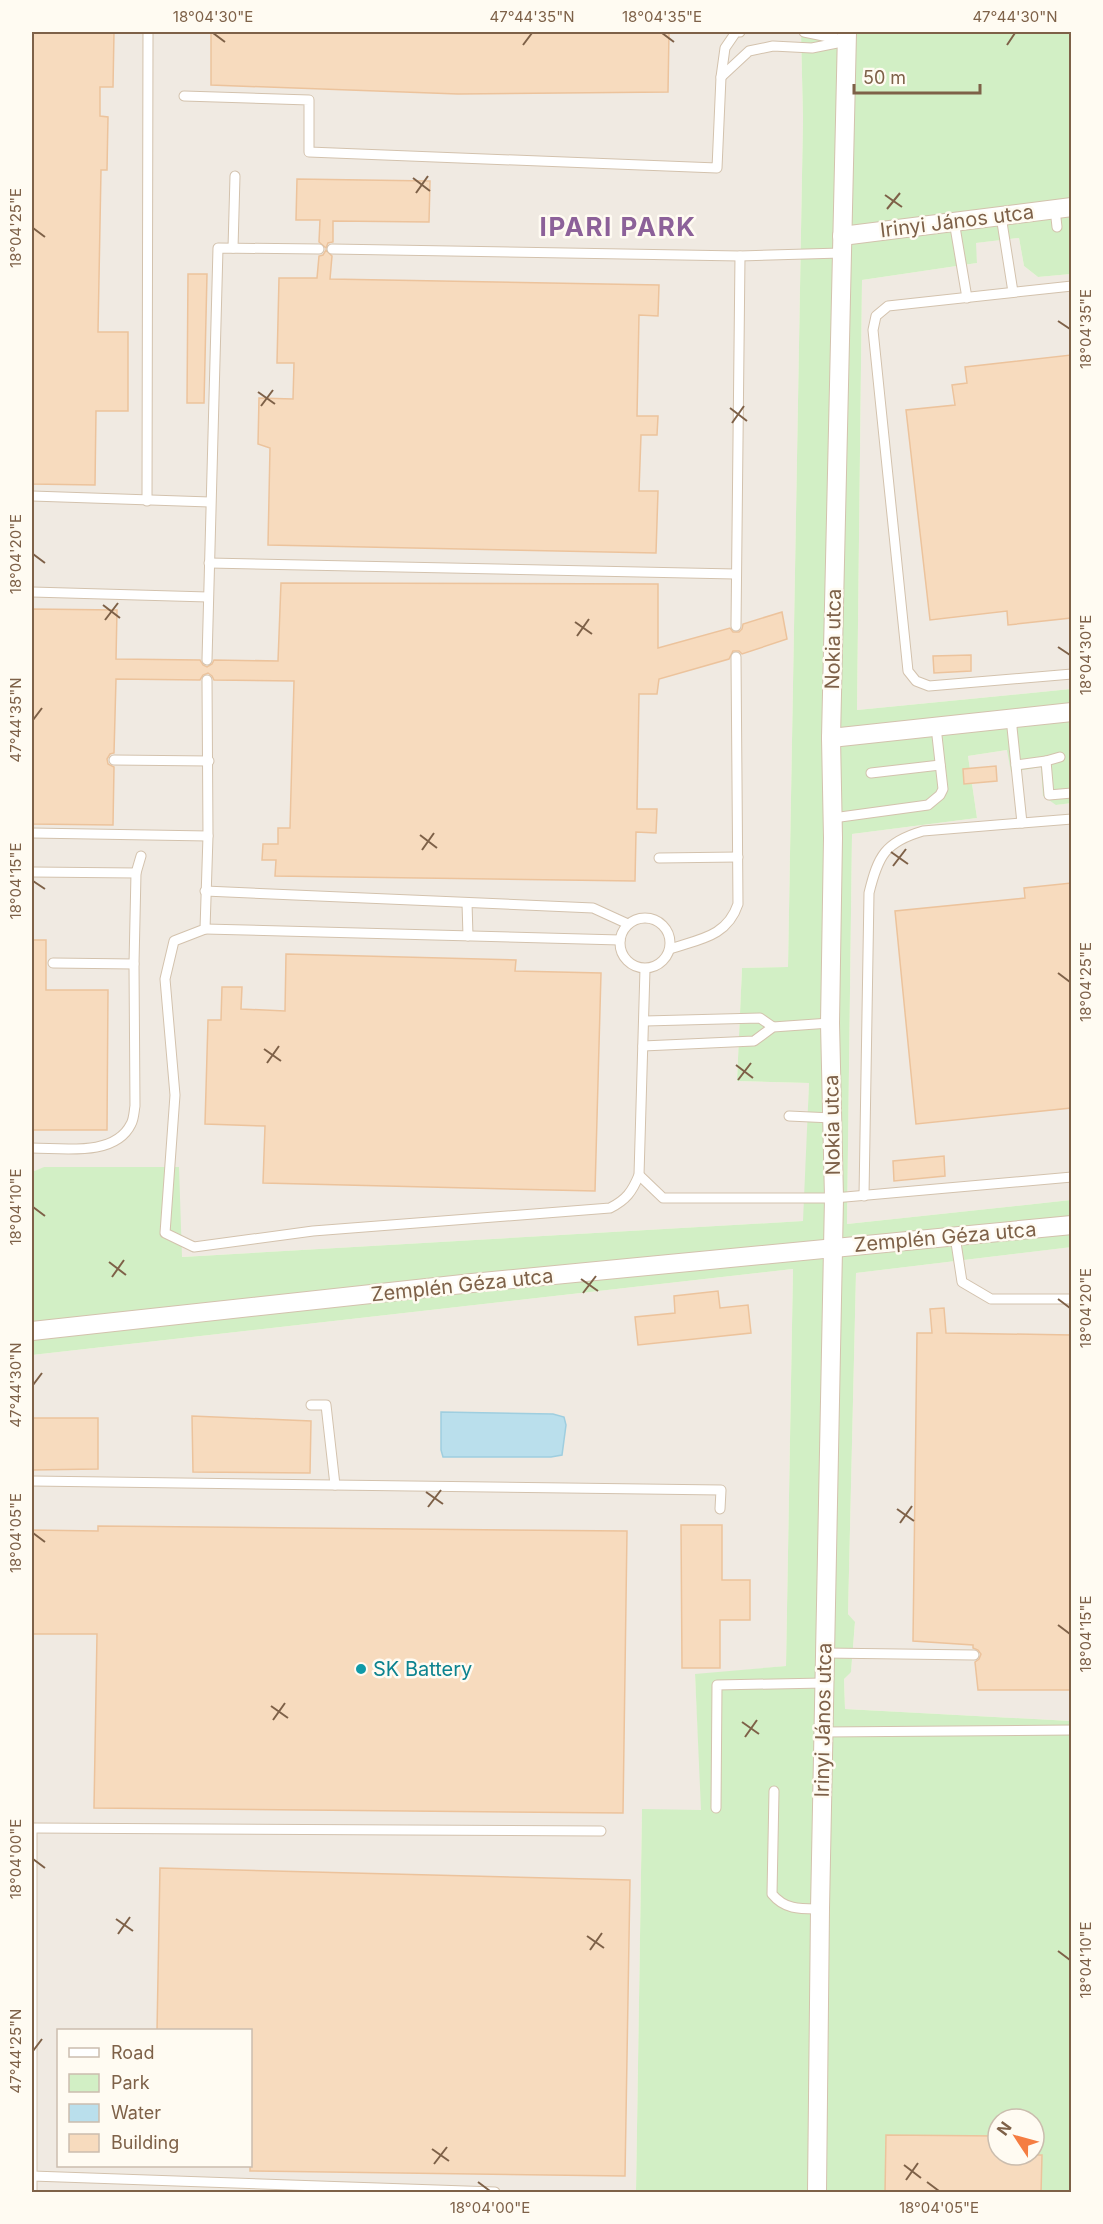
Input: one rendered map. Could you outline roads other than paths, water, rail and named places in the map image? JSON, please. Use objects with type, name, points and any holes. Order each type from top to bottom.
[{"type":"street","name":"Nokia utca","points":[[833,1247],[830,1023],[833,818],[831,738],[847,36]]},
{"type":"street","name":"Irinyi János utca","points":[[842,245],[954,221],[1001,216],[1061,214]]},
{"type":"street","points":[[831,738],[1071,712]]},
{"type":"street","name":"Zemplén Géza utca","points":[[32,1331],[833,1247],[1071,1225]]},
{"type":"street","name":"Irinyi János utca","points":[[817,2193],[820,1909],[833,1247]]},
{"type":"lane","points":[[147,501],[148,32]]},
{"type":"lane","points":[[184,96],[309,100],[309,152],[717,168],[721,77],[725,48],[736,32],[740,32]]},
{"type":"lane","points":[[804,32],[847,36]]},
{"type":"lane","points":[[721,77],[749,51],[773,46],[812,48],[847,36]]},
{"type":"lane","points":[[233,248],[236,176]]},
{"type":"lane","points":[[1001,216],[1013,292]]},
{"type":"lane","points":[[954,221],[967,298]]},
{"type":"lane","points":[[332,249],[740,256],[842,245]]},
{"type":"lane","points":[[207,660],[218,248],[319,249]]},
{"type":"lane","points":[[736,626],[740,256]]},
{"type":"lane","points":[[1071,286],[888,306],[876,316],[873,330],[908,671],[916,681],[930,686],[1071,674]]},
{"type":"lane","points":[[32,496],[210,502]]},
{"type":"lane","points":[[209,562],[735,574]]},
{"type":"lane","points":[[32,592],[208,597]]},
{"type":"lane","points":[[670,949],[719,932],[734,916],[738,904],[736,657]]},
{"type":"lane","points":[[205,929],[209,761],[207,680]]},
{"type":"lane","points":[[1011,718],[1022,823]]},
{"type":"lane","points":[[833,818],[928,805],[940,795],[943,789],[936,727]]},
{"type":"lane","points":[[1016,765],[1060,757]]},
{"type":"lane","points":[[114,760],[209,761]]},
{"type":"lane","points":[[1046,761],[1049,795],[1071,793]]},
{"type":"lane","points":[[871,774],[940,765]]},
{"type":"lane","points":[[864,1196],[869,893],[875,867],[886,850],[904,837],[923,831],[1071,819]]},
{"type":"lane","points":[[32,833],[208,836]]},
{"type":"lane","points":[[32,1148],[100,1148],[115,1142],[124,1135],[133,1122],[135,1106],[136,873],[141,856]]},
{"type":"lane","points":[[659,858],[738,857]]},
{"type":"lane","points":[[32,872],[136,873]]},
{"type":"lane","points":[[205,891],[593,908],[628,924]]},
{"type":"lane","points":[[467,903],[468,936]]},
{"type":"lane","points":[[642,918],[658,921],[668,933],[670,949],[662,963],[645,969],[637,968],[623,957],[620,940],[628,924],[642,918]]},
{"type":"lane","points":[[620,940],[205,929],[174,941],[165,979],[175,1095],[165,1233],[194,1247],[314,1231],[610,1208],[626,1199],[632,1192],[639,1175],[645,969]]},
{"type":"lane","points":[[53,963],[134,964]]},
{"type":"lane","points":[[645,1021],[760,1017],[773,1027]]},
{"type":"lane","points":[[643,1046],[754,1041],[773,1027],[830,1023]]},
{"type":"lane","points":[[789,1116],[832,1118]]},
{"type":"lane","points":[[639,1175],[663,1198],[834,1198],[1071,1178]]},
{"type":"lane","points":[[955,1236],[962,1282],[991,1299],[1071,1299]]},
{"type":"lane","points":[[311,1405],[326,1405],[335,1485]]},
{"type":"lane","points":[[32,1481],[721,1490],[720,1509]]},
{"type":"lane","points":[[825,1653],[974,1654]]},
{"type":"lane","points":[[716,1808],[717,1686],[824,1683]]},
{"type":"lane","points":[[823,1732],[1071,1730]]},
{"type":"lane","points":[[774,1791],[772,1894],[783,1904],[794,1909],[820,1909]]},
{"type":"lane","points":[[32,2193],[32,1828],[601,1831]]},
{"type":"lane","points":[[32,2176],[495,2193]]},
{"type":"water","points":[[441,1412],[553,1414],[564,1417],[566,1425],[562,1455],[551,1457],[443,1457]]},
{"type":"place","name":"SK Battery","points":[[361,1669]]},
{"type":"district","name":"IPARI PARK","points":[[618,226]]}]
